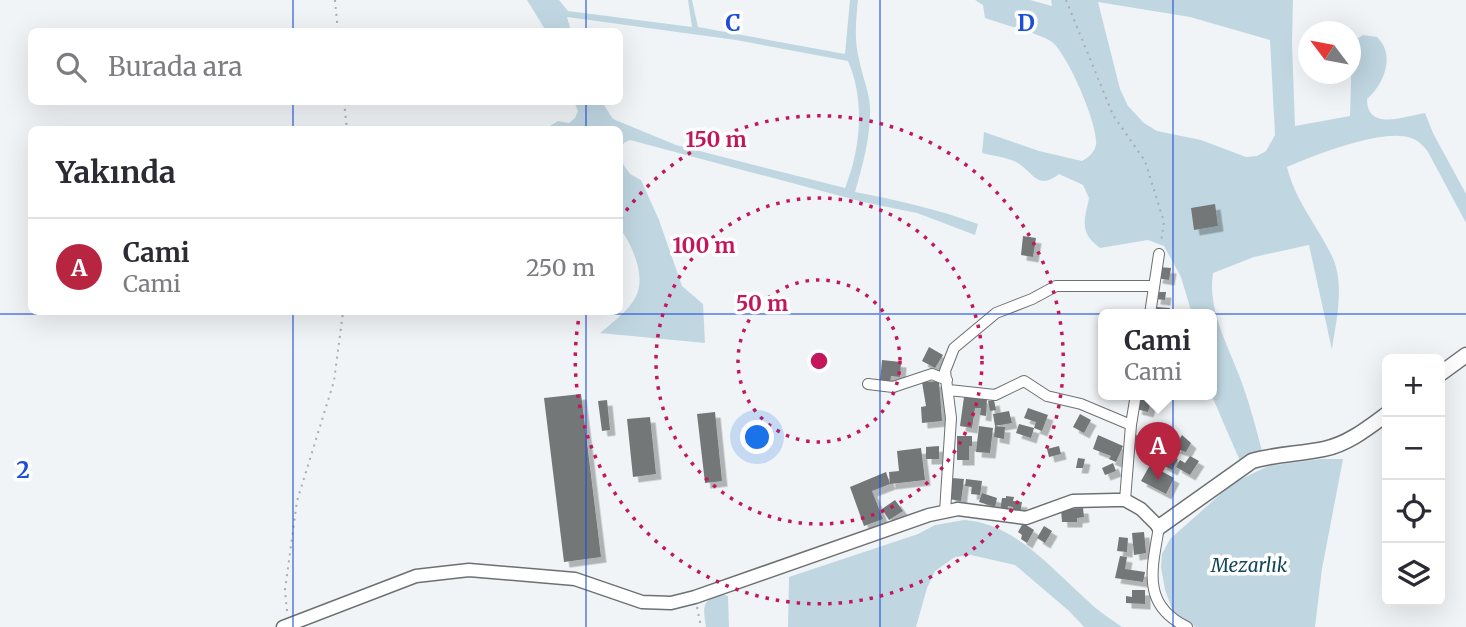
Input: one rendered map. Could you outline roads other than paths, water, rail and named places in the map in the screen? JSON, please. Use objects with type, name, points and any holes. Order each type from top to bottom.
[{"type":"main road","points":[[1445,370],[1466,355]]},
{"type":"main road","points":[[1159,527],[1252,461],[1269,456],[1327,449],[1359,435],[1383,417]]},
{"type":"street","points":[[1151,309],[1159,254]]},
{"type":"street","points":[[945,512],[951,418],[945,371],[954,348],[996,313],[1056,286],[1154,286]]},
{"type":"street","points":[[868,384],[893,387],[932,374],[948,385],[995,395],[1024,381],[1046,396],[1081,404],[1131,425]]},
{"type":"street","points":[[1125,500],[1135,400]]},
{"type":"street","points":[[286,626],[416,576],[469,570],[575,579],[642,602],[670,603],[695,597],[929,515],[958,509],[1026,518],[1073,501],[1125,500],[1141,509],[1159,527],[1154,559],[1153,585],[1156,603],[1165,614],[1186,627]]},
{"type":"place","name":"Cami","points":[[1158,480]]},
{"type":"park label","name":"Mezarlık","points":[[1249,565]]}]
